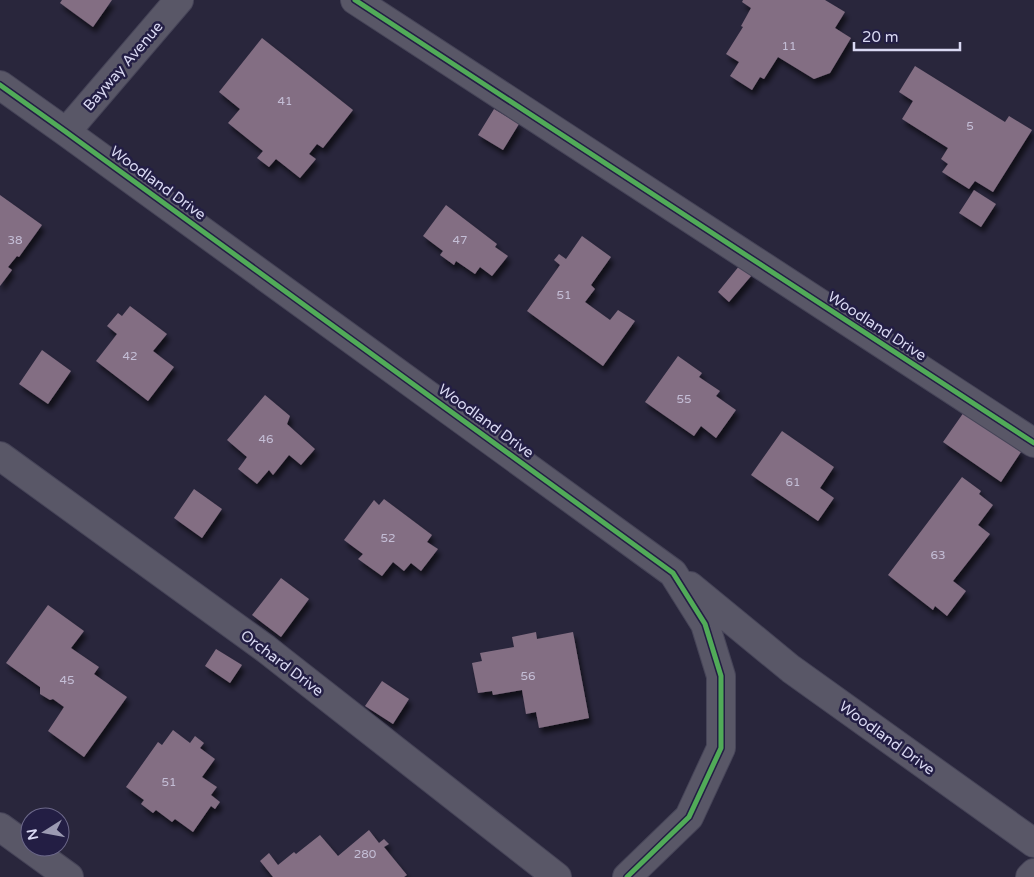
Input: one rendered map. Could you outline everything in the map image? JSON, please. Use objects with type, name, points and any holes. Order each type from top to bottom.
[{"type":"street","name":"Bayway Avenue","points":[[66,132],[179,0]]},
{"type":"street","name":"Woodland Drive","points":[[355,0],[1034,443]]},
{"type":"street","name":"Woodland Drive","points":[[0,85],[673,572],[791,669],[1034,843]]},
{"type":"street","name":"Orchard Drive","points":[[0,456],[266,650],[557,877]]},
{"type":"street","name":"Woodland Drive","points":[[627,877],[689,817],[721,748],[721,676],[705,624],[673,572]]},
{"type":"street","points":[[0,828],[69,877]]},
{"type":"street","points":[[1030,877],[1034,873]]},
{"type":"building","points":[[62,0],[112,0],[93,27],[60,3]]},
{"type":"building","points":[[743,0],[825,0],[845,12],[835,28],[851,38],[830,73],[814,79],[778,57],[764,79],[760,77],[752,90],[730,76],[739,62],[726,54],[743,27],[741,26],[751,8],[742,2]]},
{"type":"building","points":[[262,38],[353,110],[323,148],[317,144],[309,154],[316,159],[300,178],[276,159],[269,167],[257,158],[263,151],[228,123],[240,109],[219,92]]},
{"type":"building","points":[[915,66],[1005,122],[1009,116],[1032,130],[993,192],[975,181],[969,189],[942,172],[948,164],[941,159],[948,148],[902,119],[913,101],[899,92]]},
{"type":"building","points":[[494,109],[519,124],[503,150],[478,135]]},
{"type":"building","points":[[974,190],[996,204],[981,227],[959,213]]},
{"type":"building","points":[[0,195],[42,225],[19,257],[17,256],[8,267],[12,270],[0,286]]},
{"type":"building","points":[[446,205],[497,244],[495,247],[508,256],[492,276],[480,267],[475,274],[456,261],[454,265],[440,255],[443,251],[423,236]]},
{"type":"building","points":[[582,236],[611,257],[591,285],[595,289],[585,302],[610,320],[618,310],[635,321],[603,366],[527,311],[560,265],[554,260],[559,254],[566,259]]},
{"type":"building","points":[[740,265],[752,275],[729,302],[718,292]]},
{"type":"building","points":[[130,306],[167,334],[153,351],[174,367],[148,401],[96,361],[117,334],[107,326],[118,313],[122,316]]},
{"type":"building","points":[[42,350],[71,371],[48,404],[19,384]]},
{"type":"building","points":[[678,356],[702,373],[699,377],[720,391],[716,396],[736,410],[716,438],[701,426],[694,436],[645,402]]},
{"type":"building","points":[[265,395],[290,416],[287,424],[315,449],[301,465],[289,455],[273,475],[269,470],[257,484],[238,469],[247,457],[227,440]]},
{"type":"building","points":[[964,412],[1021,452],[1001,482],[943,442]]},
{"type":"building","points":[[782,431],[834,467],[820,488],[834,498],[818,521],[751,475]]},
{"type":"building","points":[[962,477],[981,491],[979,494],[993,505],[978,525],[990,534],[953,581],[966,591],[947,616],[935,606],[933,610],[888,575]]},
{"type":"building","points":[[194,489],[222,509],[202,538],[174,518]]},
{"type":"building","points":[[384,499],[432,535],[427,542],[438,549],[421,571],[411,563],[404,571],[393,562],[382,576],[358,559],[363,554],[344,540],[374,500],[379,505]]},
{"type":"building","points":[[281,578],[309,599],[281,637],[252,615]]},
{"type":"building","points":[[48,605],[84,631],[71,648],[99,667],[94,674],[127,697],[84,757],[48,731],[64,707],[53,699],[50,700],[40,694],[40,687],[6,663]]},
{"type":"building","points":[[536,632],[537,639],[573,632],[589,718],[539,728],[536,712],[526,714],[522,690],[493,695],[492,691],[478,693],[472,663],[482,661],[480,653],[514,647],[512,637]]},
{"type":"building","points":[[216,649],[242,665],[230,683],[205,666]]},
{"type":"building","points":[[382,681],[409,699],[393,724],[365,706]]},
{"type":"building","points":[[173,730],[190,743],[195,736],[204,743],[200,748],[215,759],[202,777],[217,787],[211,795],[220,802],[215,809],[211,806],[193,832],[175,819],[172,822],[156,810],[153,813],[141,804],[144,800],[126,787],[158,742],[162,745]]},
{"type":"building","points":[[369,830],[379,843],[384,839],[389,844],[384,847],[407,875],[404,877],[273,877],[260,861],[269,853],[278,865],[294,852],[296,854],[320,835],[338,856]]},
{"type":"cycle path","points":[[355,0],[1034,443]]},
{"type":"cycle path","points":[[0,85],[673,573],[705,624],[721,676],[721,748],[689,817],[627,877]]}]
